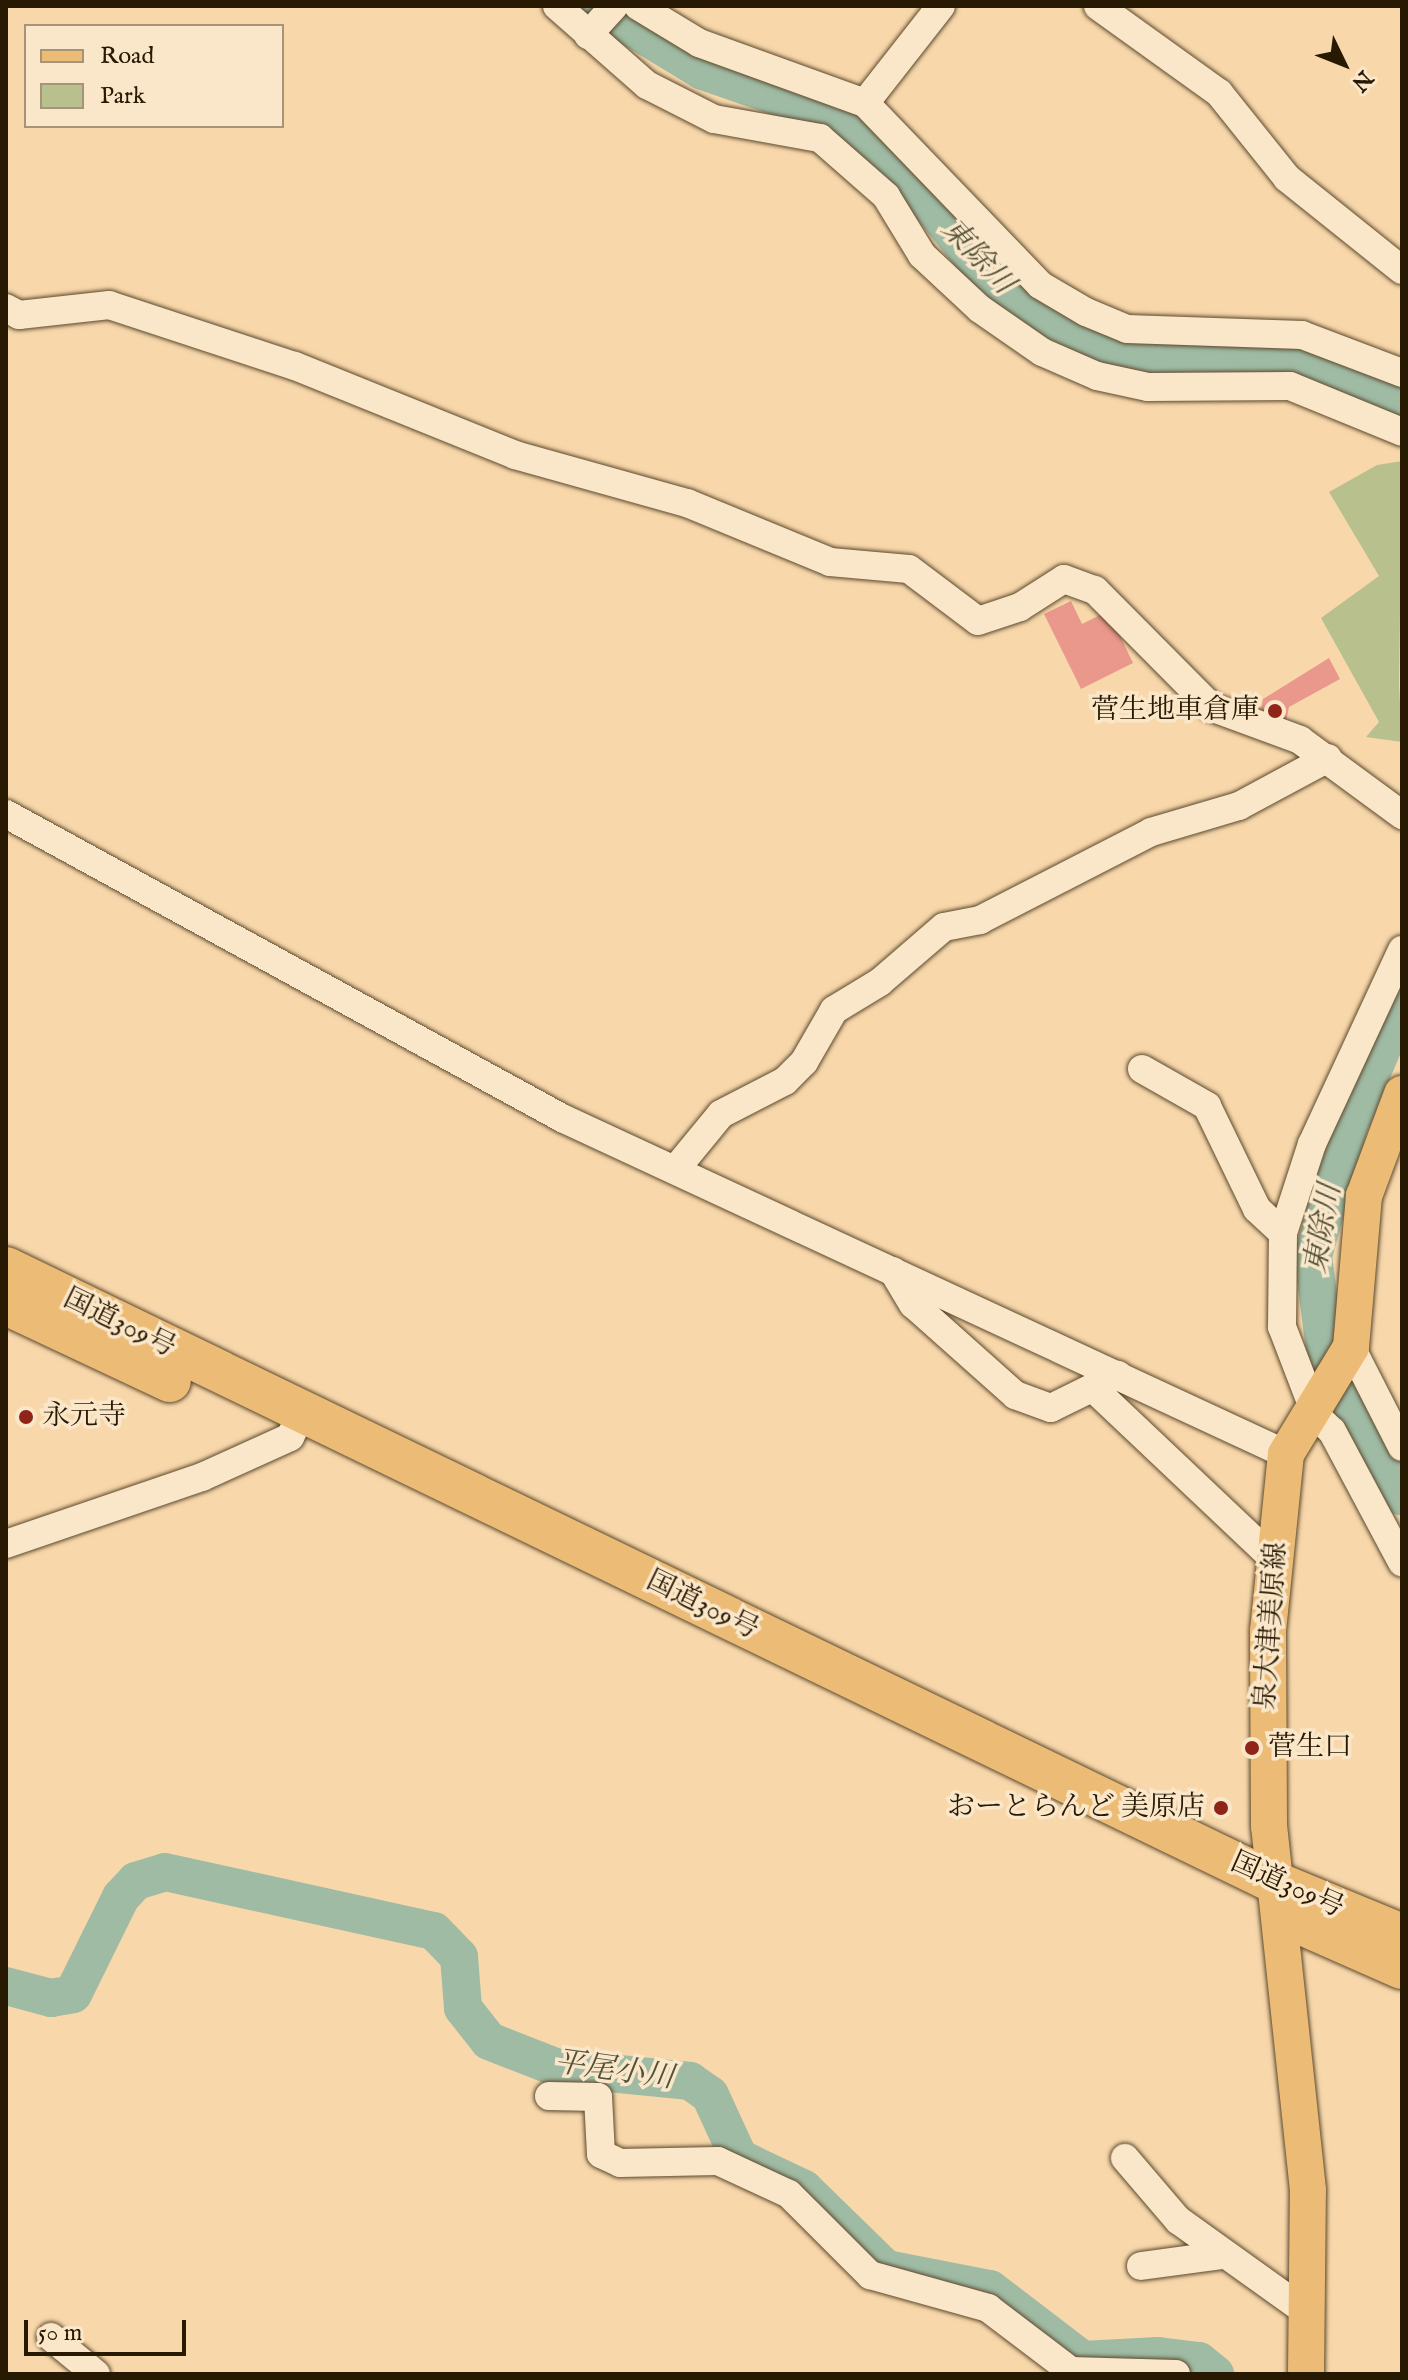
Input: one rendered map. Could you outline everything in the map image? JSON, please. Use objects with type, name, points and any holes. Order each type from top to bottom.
[{"type":"highway","name":"国道309号","points":[[6,1268],[296,1425],[1279,1899],[1402,1968]]},
{"type":"highway","name":"国道309号","points":[[6,1304],[296,1425]]},
{"type":"highway","name":"国道309号","points":[[1279,1899],[1402,1935]]},
{"type":"main road","name":"泉大津美原線","points":[[1306,2374],[1308,2190],[1265,1746],[1276,1561],[1286,1454],[1314,1403],[1349,1351],[1364,1196],[1402,1094]]},
{"type":"street","points":[[557,6],[647,85],[714,119],[820,138],[886,196],[922,255],[980,309],[1042,352],[1097,376],[1148,387],[1290,386],[1402,432]]},
{"type":"street","points":[[588,35],[614,6]]},
{"type":"street","points":[[638,6],[699,43],[865,103],[1040,285],[1086,312],[1127,329],[1302,335],[1402,373]]},
{"type":"street","points":[[865,103],[941,6]]},
{"type":"street","points":[[1098,6],[1219,93],[1287,178],[1402,270]]},
{"type":"street","points":[[6,308],[19,315],[109,305],[295,366],[515,455],[687,503],[830,562],[909,569],[978,621],[1020,607],[1064,579],[1109,599],[1211,707],[1328,758],[1402,815]]},
{"type":"street","points":[[675,1170],[721,1114],[785,1081],[804,1062],[834,1010],[880,982],[944,927],[980,920],[1151,832],[1239,806],[1328,758]]},
{"type":"street","points":[[6,814],[562,1118],[893,1271],[1106,1382],[1286,1454]]},
{"type":"street","points":[[1402,950],[1312,1144],[1283,1233],[1282,1327],[1314,1403],[1402,1562]]},
{"type":"street","points":[[1142,1069],[1207,1106],[1257,1209],[1283,1233]]},
{"type":"street","points":[[893,1271],[913,1304],[1015,1395],[1051,1408],[1106,1382]]},
{"type":"street","points":[[1349,1351],[1402,1447]]},
{"type":"street","points":[[1106,1382],[1276,1561]]},
{"type":"street","points":[[6,1544],[202,1477],[296,1425]]},
{"type":"street","points":[[549,2096],[598,2097],[601,2154],[620,2163],[718,2161],[789,2194],[870,2275],[988,2308],[1071,2371],[1176,2374]]},
{"type":"street","points":[[1125,2158],[1178,2220],[1221,2255],[1308,2313]]},
{"type":"street","points":[[1141,2266],[1221,2255]]},
{"type":"street","points":[[51,2337],[96,2374]]},
{"type":"green space","points":[[1402,461],[1399,684],[1402,742],[1366,737],[1379,722],[1321,618],[1379,576],[1329,492],[1377,465]]},
{"type":"building","points":[[1071,601],[1082,624],[1108,611],[1133,663],[1081,689],[1044,614]]},
{"type":"building","points":[[1329,658],[1340,679],[1289,707],[1286,722],[1260,715],[1263,699]]},
{"type":"waterway","name":"東除川","points":[[596,6],[703,71],[850,122],[904,173],[981,268],[1042,322],[1097,348],[1175,361],[1293,360],[1402,402]]},
{"type":"waterway","name":"東除川","points":[[1402,1002],[1349,1126],[1313,1256],[1326,1358],[1402,1496]]},
{"type":"waterway","name":"平尾小川","points":[[6,1986],[51,1998],[73,1994],[121,1897],[136,1881],[165,1872],[434,1931],[459,1957],[463,2008],[489,2041],[558,2068],[690,2081],[710,2095],[739,2158],[804,2189],[886,2269],[990,2289],[1083,2360],[1158,2356],[1199,2361],[1215,2374]]},
{"type":"place","name":"菅生地車倉庫","points":[[1275,711]]},
{"type":"place","name":"永元寺","points":[[26,1417]]},
{"type":"place","name":"菅生口","points":[[1252,1748]]},
{"type":"place","name":"おーとらんど 美原店","points":[[1221,1808]]}]
